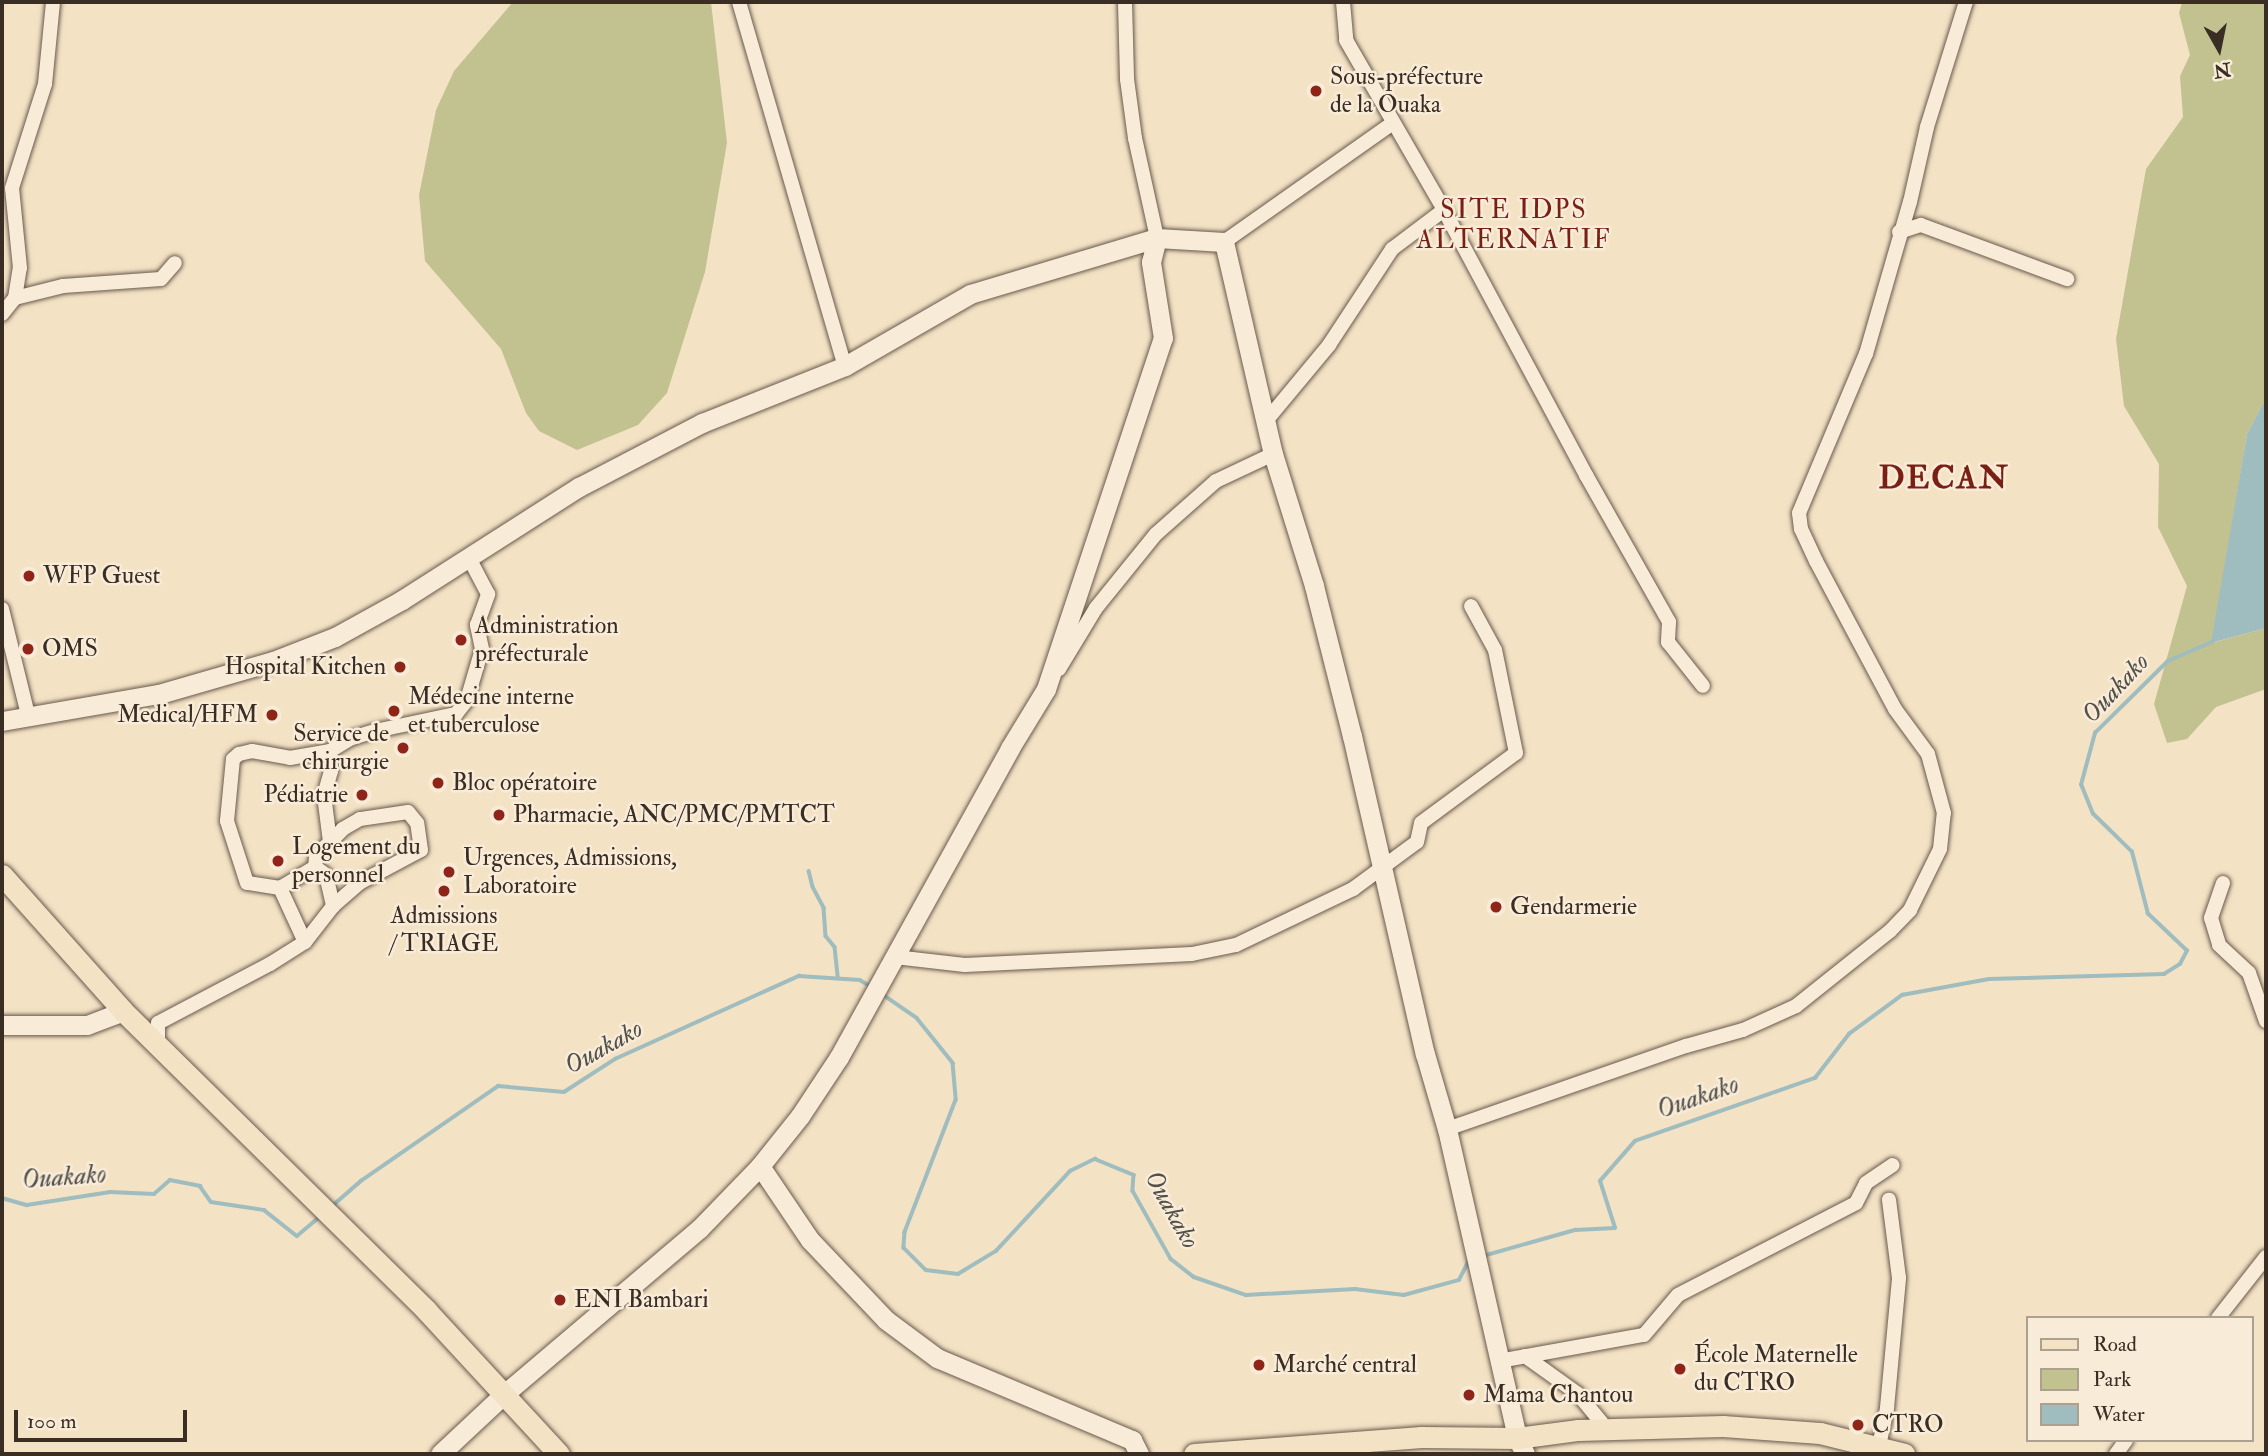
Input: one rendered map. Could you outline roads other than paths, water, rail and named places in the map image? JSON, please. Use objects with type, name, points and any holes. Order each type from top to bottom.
[{"type":"main road","points":[[2,875],[123,1011],[308,1190],[426,1310],[559,1454]]},
{"type":"main road","points":[[1194,1454],[1421,1437],[1521,1446],[1607,1429],[1723,1426],[1820,1433],[1904,1454]]},
{"type":"street","points":[[2,314],[15,298],[20,268],[12,188],[45,84],[53,2]]},
{"type":"street","points":[[739,2],[845,366]]},
{"type":"street","points":[[1046,689],[1163,338],[1151,262],[1157,238],[1133,126],[1127,79],[1125,2]]},
{"type":"street","points":[[1343,2],[1346,40],[1444,210],[1586,475],[1669,622],[1668,642],[1703,686]]},
{"type":"street","points":[[1447,1129],[1686,1046],[1743,1030],[1796,1006],[1890,931],[1910,910],[1940,849],[1944,813],[1928,754],[1895,709],[1816,561],[1801,529],[1799,513],[1866,354],[1899,232],[1910,202],[1927,127],[1966,2]]},
{"type":"street","points":[[2,721],[159,694],[273,661],[335,637],[469,558],[579,487],[678,436],[845,366],[970,294],[1157,238],[1224,242],[1393,123]]},
{"type":"street","points":[[1266,421],[1329,345],[1392,249],[1444,210]]},
{"type":"street","points":[[1899,232],[1921,225],[2067,279]]},
{"type":"street","points":[[1224,242],[1273,454],[1314,586],[1425,1054],[1447,1129],[1499,1361],[1521,1446]]},
{"type":"street","points":[[15,298],[63,286],[161,279],[175,263]]},
{"type":"street","points":[[440,1454],[503,1395],[699,1230],[760,1166],[800,1116],[839,1057],[1010,748],[1096,608],[1156,534],[1216,481],[1273,454]]},
{"type":"street","points":[[315,867],[280,888],[247,883],[227,821],[233,759],[239,754],[252,751],[290,758],[330,751],[352,738],[456,713],[467,700],[482,649],[477,625],[488,594],[469,558]]},
{"type":"street","points":[[894,957],[965,965],[1192,954],[1236,945],[1353,889],[1417,842],[1422,823],[1516,753],[1494,650],[1471,606]]},
{"type":"street","points":[[2,609],[28,715]]},
{"type":"street","points":[[330,751],[331,771],[324,795],[330,842]]},
{"type":"street","points":[[158,1045],[158,1023],[270,964],[305,942],[333,906],[359,883],[421,849],[417,823],[408,812],[360,819],[330,842],[316,858],[315,867]]},
{"type":"street","points":[[315,867],[326,875],[333,906]]},
{"type":"street","points":[[2223,883],[2211,918],[2219,945],[2249,974],[2266,1021]]},
{"type":"street","points":[[280,888],[305,942]]},
{"type":"street","points":[[2,1025],[87,1026],[123,1011]]},
{"type":"street","points":[[1499,1361],[1644,1335],[1678,1294],[1856,1203],[1866,1183],[1892,1165]]},
{"type":"street","points":[[760,1166],[810,1240],[886,1320],[937,1357],[1132,1440],[1139,1454]]},
{"type":"street","points":[[1880,1446],[1887,1408],[1899,1278],[1889,1200]]},
{"type":"street","points":[[2220,1316],[2266,1257]]},
{"type":"street","points":[[1525,1356],[1578,1394],[1607,1429]]},
{"type":"water","points":[[2266,398],[2266,628],[2211,643],[2247,434]]},
{"type":"waterway","name":"Ouakako","points":[[1483,1256],[1575,1230],[1615,1228],[1600,1181],[1635,1141],[1815,1078],[1849,1034],[1902,995],[1989,979],[2164,974],[2180,964],[2187,951],[2148,914],[2132,852],[2093,814],[2081,785],[2095,733],[2168,661],[2212,642]]},
{"type":"waterway","points":[[809,871],[813,887],[824,908],[826,936],[835,947],[838,977]]},
{"type":"waterway","name":"Ouakako","points":[[331,1207],[361,1181],[498,1086],[564,1092],[615,1059],[799,976],[860,980],[870,986]]},
{"type":"waterway","name":"Ouakako","points":[[882,994],[917,1018],[953,1063],[956,1100],[905,1232],[904,1248],[926,1270],[958,1274],[996,1251],[1070,1171],[1095,1159],[1134,1175],[1133,1191],[1171,1259],[1194,1277],[1246,1295],[1355,1289],[1404,1295],[1459,1280],[1469,1260]]},
{"type":"waterway","name":"Ouakako","points":[[2,1198],[27,1205],[110,1192],[154,1194],[170,1180],[200,1186],[211,1202],[264,1210],[297,1236],[320,1217]]},
{"type":"place","name":"Sous-préfecture de la Ouaka","points":[[1316,91]]},
{"type":"place","name":"WFP Guest","points":[[29,576]]},
{"type":"place","name":"Administration préfecturale","points":[[461,640]]},
{"type":"place","name":"OMS","points":[[28,649]]},
{"type":"place","name":"Hospital Kitchen","points":[[400,667]]},
{"type":"place","name":"Médecine interne et tuberculose","points":[[394,711]]},
{"type":"place","name":"Medical/HFM","points":[[272,715]]},
{"type":"place","name":"Service de chirurgie","points":[[403,748]]},
{"type":"place","name":"Bloc opératoire","points":[[438,783]]},
{"type":"place","name":"Pédiatrie","points":[[362,795]]},
{"type":"place","name":"Pharmacie, ANC/PMC/PMTCT","points":[[499,815]]},
{"type":"place","name":"Logement du personnel","points":[[278,861]]},
{"type":"place","name":"Urgences, Admissions, Laboratoire","points":[[449,872]]},
{"type":"place","name":"Admissions / TRIAGE","points":[[444,891]]},
{"type":"place","name":"Gendarmerie","points":[[1496,907]]},
{"type":"place","name":"ENI Bambari","points":[[560,1300]]},
{"type":"place","name":"Marché central","points":[[1259,1365]]},
{"type":"place","name":"École Maternelle du CTRO","points":[[1680,1369]]},
{"type":"place","name":"Mama Chantou","points":[[1469,1395]]},
{"type":"place","name":"CTRO","points":[[1858,1425]]},
{"type":"district","name":"SITE IDPS ALTERNATIF","points":[[1514,226]]},
{"type":"district","name":"DECAN","points":[[1944,478]]}]
